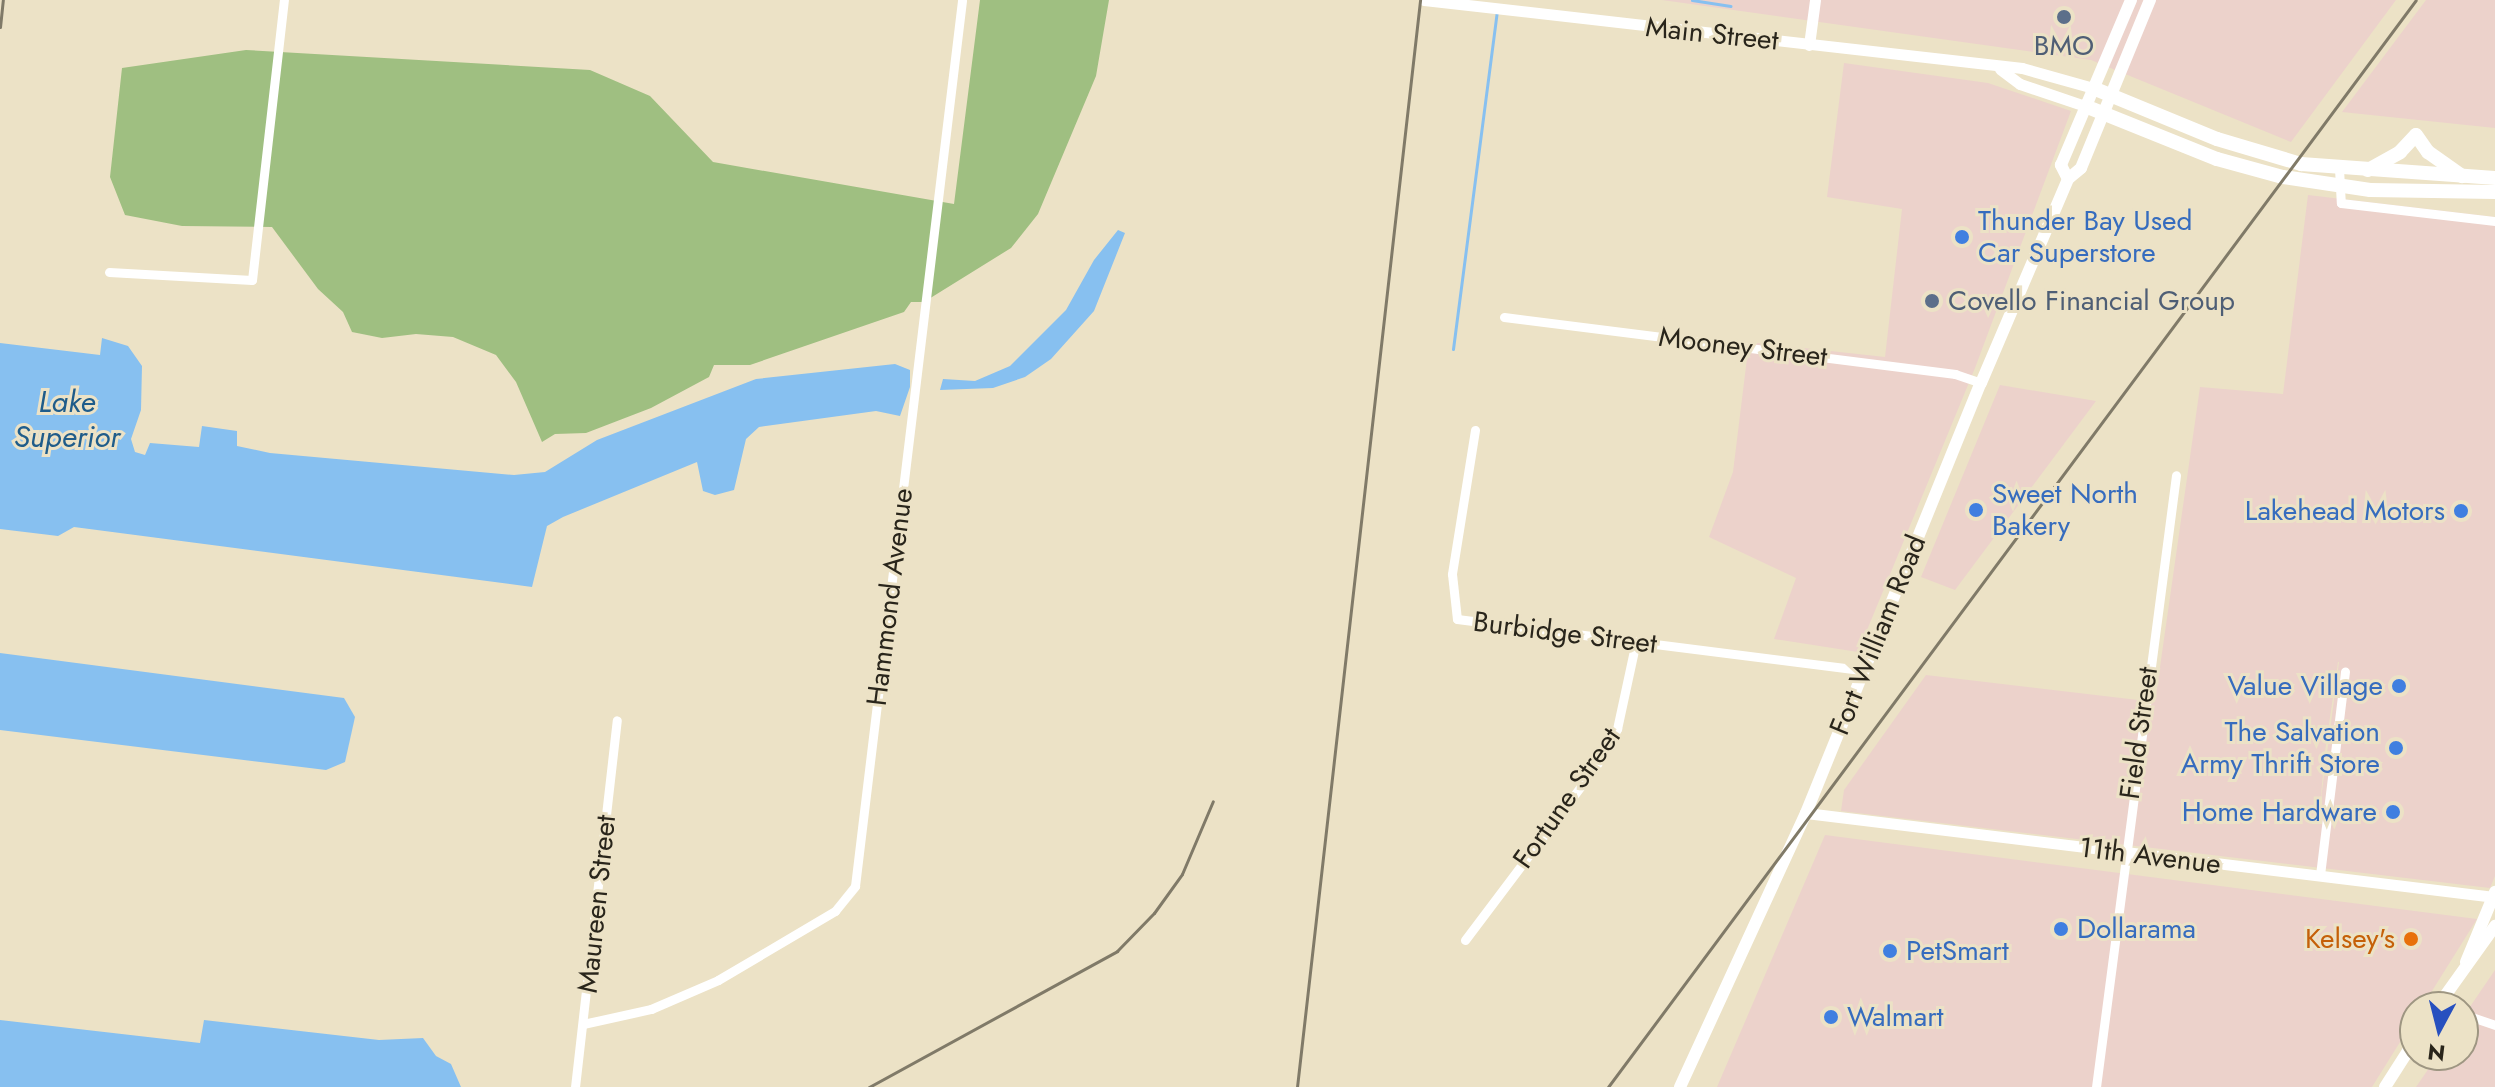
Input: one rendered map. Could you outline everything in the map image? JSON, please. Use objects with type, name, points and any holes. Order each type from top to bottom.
[{"type":"main road","name":"Fort William Road","points":[[2068,179],[2061,165],[2131,0]]},
{"type":"main road","name":"Fort William Road","points":[[1680,1087],[1806,813],[1981,383],[2068,179],[2081,168],[2150,0]]},
{"type":"main road","points":[[2093,88],[2269,156],[2339,168],[2495,178]]},
{"type":"main road","points":[[2085,106],[2217,159],[2341,187],[2495,192]]},
{"type":"main road","points":[[2366,170],[2400,152],[2416,135],[2428,152],[2462,177]]},
{"type":"main road","points":[[2448,991],[2466,962],[2494,895]]},
{"type":"main road","points":[[2466,962],[2485,945],[2495,926]]},
{"type":"main road","points":[[2385,1087],[2399,1065]]},
{"type":"street","points":[[109,272],[252,280],[284,0]]},
{"type":"street","name":"Hammond Avenue","points":[[583,1024],[651,1009],[718,980],[835,911],[855,886],[962,0]]},
{"type":"street","name":"Main Street","points":[[1424,0],[2000,69],[2022,68],[2093,88]]},
{"type":"street","points":[[1809,45],[1815,0]]},
{"type":"street","name":"Main Street","points":[[2000,69],[2020,84],[2085,106]]},
{"type":"street","points":[[2339,168],[2341,203],[2495,221]]},
{"type":"street","name":"Mooney Street","points":[[1504,317],[1955,374],[1981,383]]},
{"type":"street","name":"Burbidge Street","points":[[1475,430],[1452,574],[1457,619],[1863,670]]},
{"type":"street","name":"Field Street","points":[[2096,1087],[2123,853],[2176,475]]},
{"type":"street","name":"Fortune Street","points":[[1465,940],[1590,775],[1617,729],[1636,641]]},
{"type":"street","points":[[2320,875],[2345,672]]},
{"type":"street","name":"Maureen Street","points":[[575,1087],[617,720]]},
{"type":"street","name":"11th Avenue","points":[[1806,813],[2494,895]]},
{"type":"shaded area","points":[[1662,0],[2396,0],[2291,142],[2091,60]]},
{"type":"shaded area","points":[[2426,0],[2495,0],[2495,128],[2342,112]]},
{"type":"shaded area","points":[[1844,63],[1988,83],[2071,111],[1975,368],[1858,652],[1774,639],[1796,578],[1709,537],[1733,472],[1749,342],[1885,357],[1902,209],[1827,197]]},
{"type":"shaded area","points":[[2308,195],[2495,217],[2495,876],[2490,888],[1841,811],[1844,790],[1926,675],[2155,702],[2200,387],[2283,394]],"holes":[[[2339,662],[2320,806],[2325,752]]]},
{"type":"shaded area","points":[[2000,385],[2096,401],[1955,590],[1921,577]]},
{"type":"shaded area","points":[[1825,835],[2477,919],[2432,991],[2399,991],[2399,1044],[2372,1087],[1717,1087]]},
{"type":"shaded area","points":[[2495,970],[2495,1087],[2416,1087],[2427,1071],[2479,1071],[2479,994]]},
{"type":"green space","points":[[980,0],[1109,0],[1096,76],[1038,214],[1011,248],[924,302],[911,302],[904,312],[750,365],[714,365],[709,377],[651,408],[586,433],[555,434],[542,442],[516,382],[496,355],[453,337],[416,334],[382,338],[352,332],[343,312],[318,289],[272,227],[182,226],[125,215],[110,177],[122,68],[246,50],[590,70],[650,96],[713,162],[954,204]]},
{"type":"water","points":[[1118,230],[1125,233],[1094,311],[1051,359],[1025,377],[993,388],[940,390],[943,379],[975,381],[1010,366],[1066,310],[1094,260]]},
{"type":"water","name":"Lake Superior","points":[[102,338],[128,346],[142,366],[141,410],[131,439],[135,452],[145,455],[150,443],[199,447],[202,426],[237,431],[237,446],[270,453],[514,475],[545,472],[597,440],[756,379],[895,364],[910,370],[910,387],[900,416],[876,411],[759,427],[746,439],[734,490],[715,495],[703,491],[697,462],[563,517],[547,526],[532,587],[74,527],[58,536],[0,529],[0,343],[100,355]]},
{"type":"water","points":[[0,653],[344,698],[355,717],[345,762],[326,770],[0,730]]},
{"type":"water","points":[[0,1020],[200,1043],[204,1020],[379,1040],[423,1038],[436,1056],[451,1064],[461,1087],[0,1087]]},
{"type":"waterway","points":[[1692,0],[1731,6]]},
{"type":"waterway","points":[[1453,349],[1497,12]]},
{"type":"railway","points":[[0,27],[3,0]]},
{"type":"railway","points":[[1297,1087],[1420,0]]},
{"type":"railway","points":[[1608,1087],[2416,0]]},
{"type":"railway","points":[[869,1087],[1117,951],[1154,913],[1182,874],[1213,801]]},
{"type":"place","name":"BMO","points":[[2064,17]]},
{"type":"place","name":"Thunder Bay Used Car Superstore","points":[[1962,237]]},
{"type":"place","name":"Covello Financial Group","points":[[1932,301]]},
{"type":"place","name":"Sweet North Bakery","points":[[1976,510]]},
{"type":"place","name":"Lakehead Motors","points":[[2461,511]]},
{"type":"place","name":"Value Village","points":[[2399,686]]},
{"type":"place","name":"The Salvation Army Thrift Store","points":[[2396,748]]},
{"type":"place","name":"Home Hardware","points":[[2393,812]]},
{"type":"place","name":"Dollarama","points":[[2061,929]]},
{"type":"place","name":"Kelsey's","points":[[2411,939]]},
{"type":"place","name":"PetSmart","points":[[1890,951]]},
{"type":"place","name":"Walmart","points":[[1831,1017]]}]
